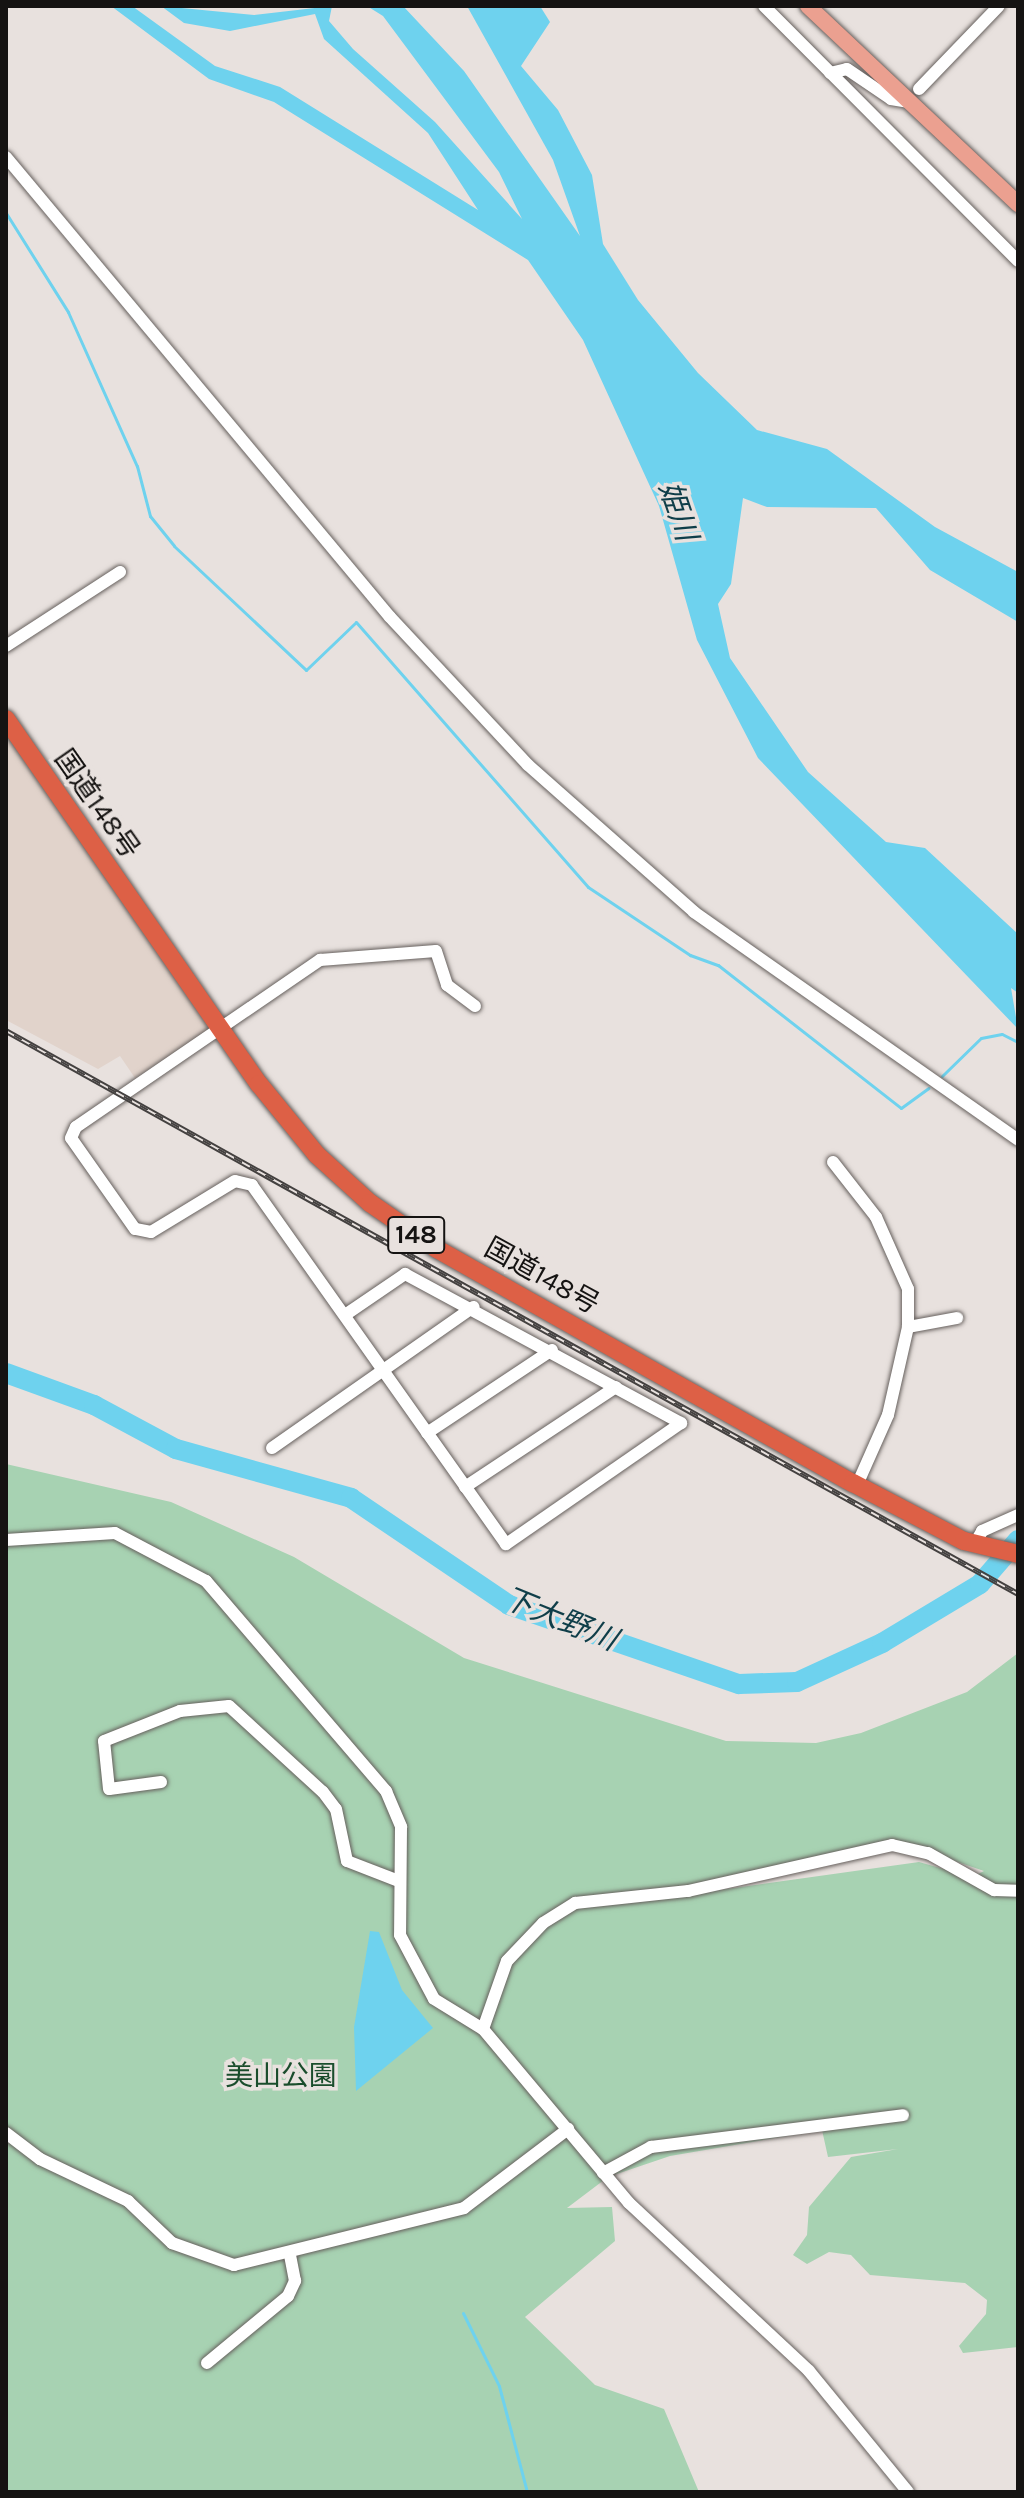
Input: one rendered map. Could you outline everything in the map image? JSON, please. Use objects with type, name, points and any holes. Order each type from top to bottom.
[{"type":"highway","name":"国道148号","points":[[6,719],[220,1029],[317,1155],[403,1227],[857,1485],[974,1545],[1018,1554]]},
{"type":"main road","points":[[808,6],[914,95],[1018,204]]},
{"type":"street","points":[[764,6],[1018,261]]},
{"type":"street","points":[[830,73],[847,69],[891,99],[914,95],[999,6]]},
{"type":"street","points":[[6,157],[390,617],[528,765],[694,912],[1018,1140]]},
{"type":"street","points":[[6,646],[120,572]]},
{"type":"street","points":[[345,1315],[405,1274],[473,1307],[681,1423],[506,1544],[252,1185],[235,1181],[151,1232],[135,1229],[76,1151],[76,1127],[320,960],[357,954],[436,951],[447,985],[475,1006]]},
{"type":"street","points":[[833,1162],[882,1229],[908,1289],[908,1327],[888,1415],[857,1485]]},
{"type":"street","points":[[272,1448],[473,1307]]},
{"type":"street","points":[[908,1327],[957,1318]]},
{"type":"street","points":[[427,1433],[552,1350]]},
{"type":"street","points":[[465,1487],[616,1387]]},
{"type":"street","points":[[974,1545],[982,1531],[1018,1515]]},
{"type":"street","points":[[6,1540],[115,1533],[206,1581],[386,1791],[401,1827],[396,1880],[400,1935],[434,1999],[483,2029],[666,2243],[809,2371],[908,2492]]},
{"type":"street","points":[[161,1782],[109,1789],[104,1741],[180,1711],[229,1706],[330,1801],[347,1861],[396,1880]]},
{"type":"street","points":[[483,2029],[507,1961],[543,1923],[575,1903],[688,1891],[892,1845],[928,1853],[994,1890],[1018,1891]]},
{"type":"street","points":[[603,2173],[651,2147],[903,2115]]},
{"type":"street","points":[[6,2133],[40,2159],[128,2201],[195,2256],[234,2265],[290,2255],[464,2208],[568,2129]]},
{"type":"street","points":[[207,2363],[295,2287],[290,2255]]},
{"type":"shaded area","points":[[6,734],[210,1030],[135,1078],[120,1056],[98,1069],[6,1020]]},
{"type":"green space","name":"美山公園","points":[[6,1464],[171,1502],[294,1557],[464,1658],[726,1741],[816,1743],[861,1733],[967,1692],[1018,1653],[1018,2347],[963,2353],[959,2346],[986,2314],[987,2300],[965,2283],[870,2275],[851,2255],[829,2252],[807,2264],[793,2255],[807,2235],[809,2207],[851,2157],[898,2149],[828,2157],[822,2130],[670,2156],[608,2177],[567,2208],[612,2207],[615,2241],[525,2317],[595,2385],[664,2409],[699,2492],[6,2492]],"holes":[[[896,1841],[984,1871],[972,1877],[919,1862],[698,1893],[679,1888]]]},
{"type":"water","name":"姫川","points":[[111,6],[132,6],[215,66],[280,87],[478,210],[428,133],[324,39],[315,14],[230,31],[184,23],[161,6],[254,15],[332,6],[329,21],[353,49],[435,122],[522,219],[499,172],[383,16],[367,6],[403,6],[464,71],[580,236],[553,160],[467,6],[540,6],[550,22],[521,66],[558,110],[592,175],[603,244],[638,300],[698,373],[757,430],[827,449],[935,527],[1018,572],[1018,622],[930,570],[876,508],[767,507],[743,498],[731,584],[718,604],[730,658],[808,772],[886,842],[925,848],[1018,934],[1018,993],[1011,988],[1018,1029],[758,758],[697,640],[659,506],[583,340],[528,260],[274,102],[209,79]]},
{"type":"water","points":[[370,1931],[379,1932],[402,1990],[433,2028],[356,2091],[354,2027]]},
{"type":"waterway","points":[[6,213],[68,312],[137,466],[150,516],[174,546],[306,670],[356,622],[588,887],[690,955],[718,965],[901,1108],[929,1088]]},
{"type":"waterway","points":[[942,1076],[981,1038],[1002,1034],[1018,1042]]},
{"type":"waterway","name":"下大野川","points":[[6,1373],[94,1405],[176,1449],[351,1498],[509,1605],[739,1684],[797,1682],[882,1643],[980,1584],[1018,1540]]},
{"type":"waterway","points":[[463,2313],[499,2386],[527,2492]]},
{"type":"railway","points":[[6,1031],[1018,1594]]}]
